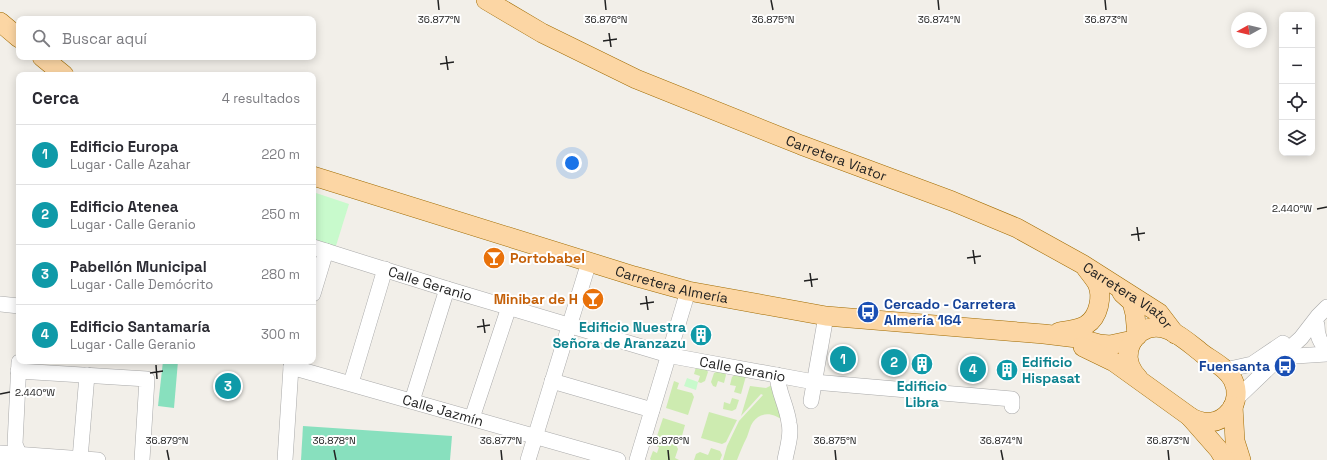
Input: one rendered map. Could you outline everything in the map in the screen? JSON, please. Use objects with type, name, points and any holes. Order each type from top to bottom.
[{"type":"main road","name":"Carretera Viator","points":[[486,0],[542,33],[636,79],[801,145],[952,201],[1017,228],[1082,264],[1159,313],[1175,334]]},
{"type":"main road","points":[[0,22],[16,35]]},
{"type":"main road","points":[[46,60],[60,72]]},
{"type":"main road","name":"Carretera Almería","points":[[316,177],[588,262],[688,291],[826,316],[1044,334]]},
{"type":"main road","points":[[1044,334],[1076,329],[1086,325],[1093,318],[1098,308],[1100,298],[1097,283],[1082,264]]},
{"type":"main road","points":[[1108,280],[1132,302],[1135,314],[1135,338]]},
{"type":"main road","points":[[1139,380],[1134,375],[1128,363],[1128,350],[1135,338],[1144,330],[1157,327],[1164,328],[1175,334],[1225,370],[1233,381],[1236,393],[1234,403],[1235,441],[1241,460]]},
{"type":"main road","points":[[1044,334],[1078,338],[1099,344],[1110,345],[1135,338]]},
{"type":"main road","points":[[1044,334],[1091,350],[1114,362],[1189,416],[1200,422],[1214,422],[1225,416],[1234,403]]},
{"type":"main road","points":[[1189,416],[1226,460]]},
{"type":"street","points":[[316,275],[320,249]]},
{"type":"street","name":"Calle Geranio","points":[[320,249],[447,289],[669,355],[814,382],[1012,399],[1012,406]]},
{"type":"street","points":[[528,460],[588,262]]},
{"type":"street","points":[[350,383],[385,269]]},
{"type":"street","points":[[412,401],[447,289]]},
{"type":"street","points":[[637,460],[688,291]]},
{"type":"street","points":[[0,304],[16,306]]},
{"type":"street","points":[[472,418],[509,307]]},
{"type":"street","points":[[1327,307],[1318,316],[1317,334],[1327,350]]},
{"type":"street","points":[[811,401],[826,316]]},
{"type":"street","points":[[1234,403],[1280,356],[1318,324]]},
{"type":"street","points":[[1225,370],[1252,364],[1298,331],[1318,324]]},
{"type":"street","points":[[1280,356],[1327,354]]},
{"type":"street","points":[[285,460],[292,364]]},
{"type":"street","name":"Calle Jazmín","points":[[292,364],[350,383],[618,460]]},
{"type":"street","points":[[19,457],[15,444],[19,366],[87,375],[147,379],[142,460]]},
{"type":"street","points":[[80,459],[87,375]]},
{"type":"street","points":[[777,375],[778,384],[790,424],[785,460]]},
{"type":"street","points":[[552,381],[652,410]]},
{"type":"street","points":[[0,453],[19,457],[98,460]]},
{"type":"green space","points":[[316,193],[349,204],[335,249],[316,243]]},
{"type":"green space","points":[[163,364],[178,364],[174,408],[158,406]]},
{"type":"green space","points":[[696,367],[706,369],[708,372],[705,381],[701,383],[698,382],[700,376],[694,374]]},
{"type":"green space","points":[[718,371],[725,372],[726,375],[724,383],[718,381],[716,387],[713,386],[711,382],[714,373]]},
{"type":"green space","points":[[736,374],[746,376],[741,394],[734,392],[736,386],[730,385],[732,377]]},
{"type":"green space","points":[[687,378],[698,382],[696,390],[684,386]]},
{"type":"green space","points":[[674,381],[679,383],[677,389],[692,393],[694,397],[688,415],[666,408]]},
{"type":"green space","points":[[774,384],[783,421],[776,416],[768,414],[756,418],[750,427],[737,460],[723,460],[727,446],[739,421],[763,395],[761,394],[741,416],[750,386],[766,388]]},
{"type":"green space","points":[[732,398],[739,400],[736,409],[732,411],[723,409],[724,402],[730,404]]},
{"type":"green space","points":[[709,412],[737,420],[726,442],[722,444],[701,438]]},
{"type":"green space","points":[[663,418],[685,425],[680,443],[676,445],[678,449],[675,458],[679,460],[650,459],[653,451],[657,453],[659,447],[654,445]]},
{"type":"green space","points":[[303,426],[452,436],[450,460],[301,460]]},
{"type":"green space","points":[[711,448],[720,451],[722,455],[720,460],[694,460],[696,454],[700,452],[708,455]]},
{"type":"place","name":"Portobabel","points":[[494,258]]},
{"type":"place","name":"Minibar de H","points":[[593,299]]},
{"type":"place","name":"Cercado - Carretera Almería 164","points":[[868,312]]},
{"type":"place","name":"Edificio Nuestra Señora de Aranzazu","points":[[701,335]]},
{"type":"place","name":"Edificio Europa","points":[[843,359]]},
{"type":"place","name":"Edificio Atenea","points":[[894,362]]},
{"type":"place","name":"Edificio Libra","points":[[922,364]]},
{"type":"place","name":"Fuensanta","points":[[1285,366]]},
{"type":"place","name":"Edificio Santamaría","points":[[973,369]]},
{"type":"place","name":"Edificio Hispasat","points":[[1007,370]]},
{"type":"place","name":"Pabellón Municipal","points":[[228,386]]}]
